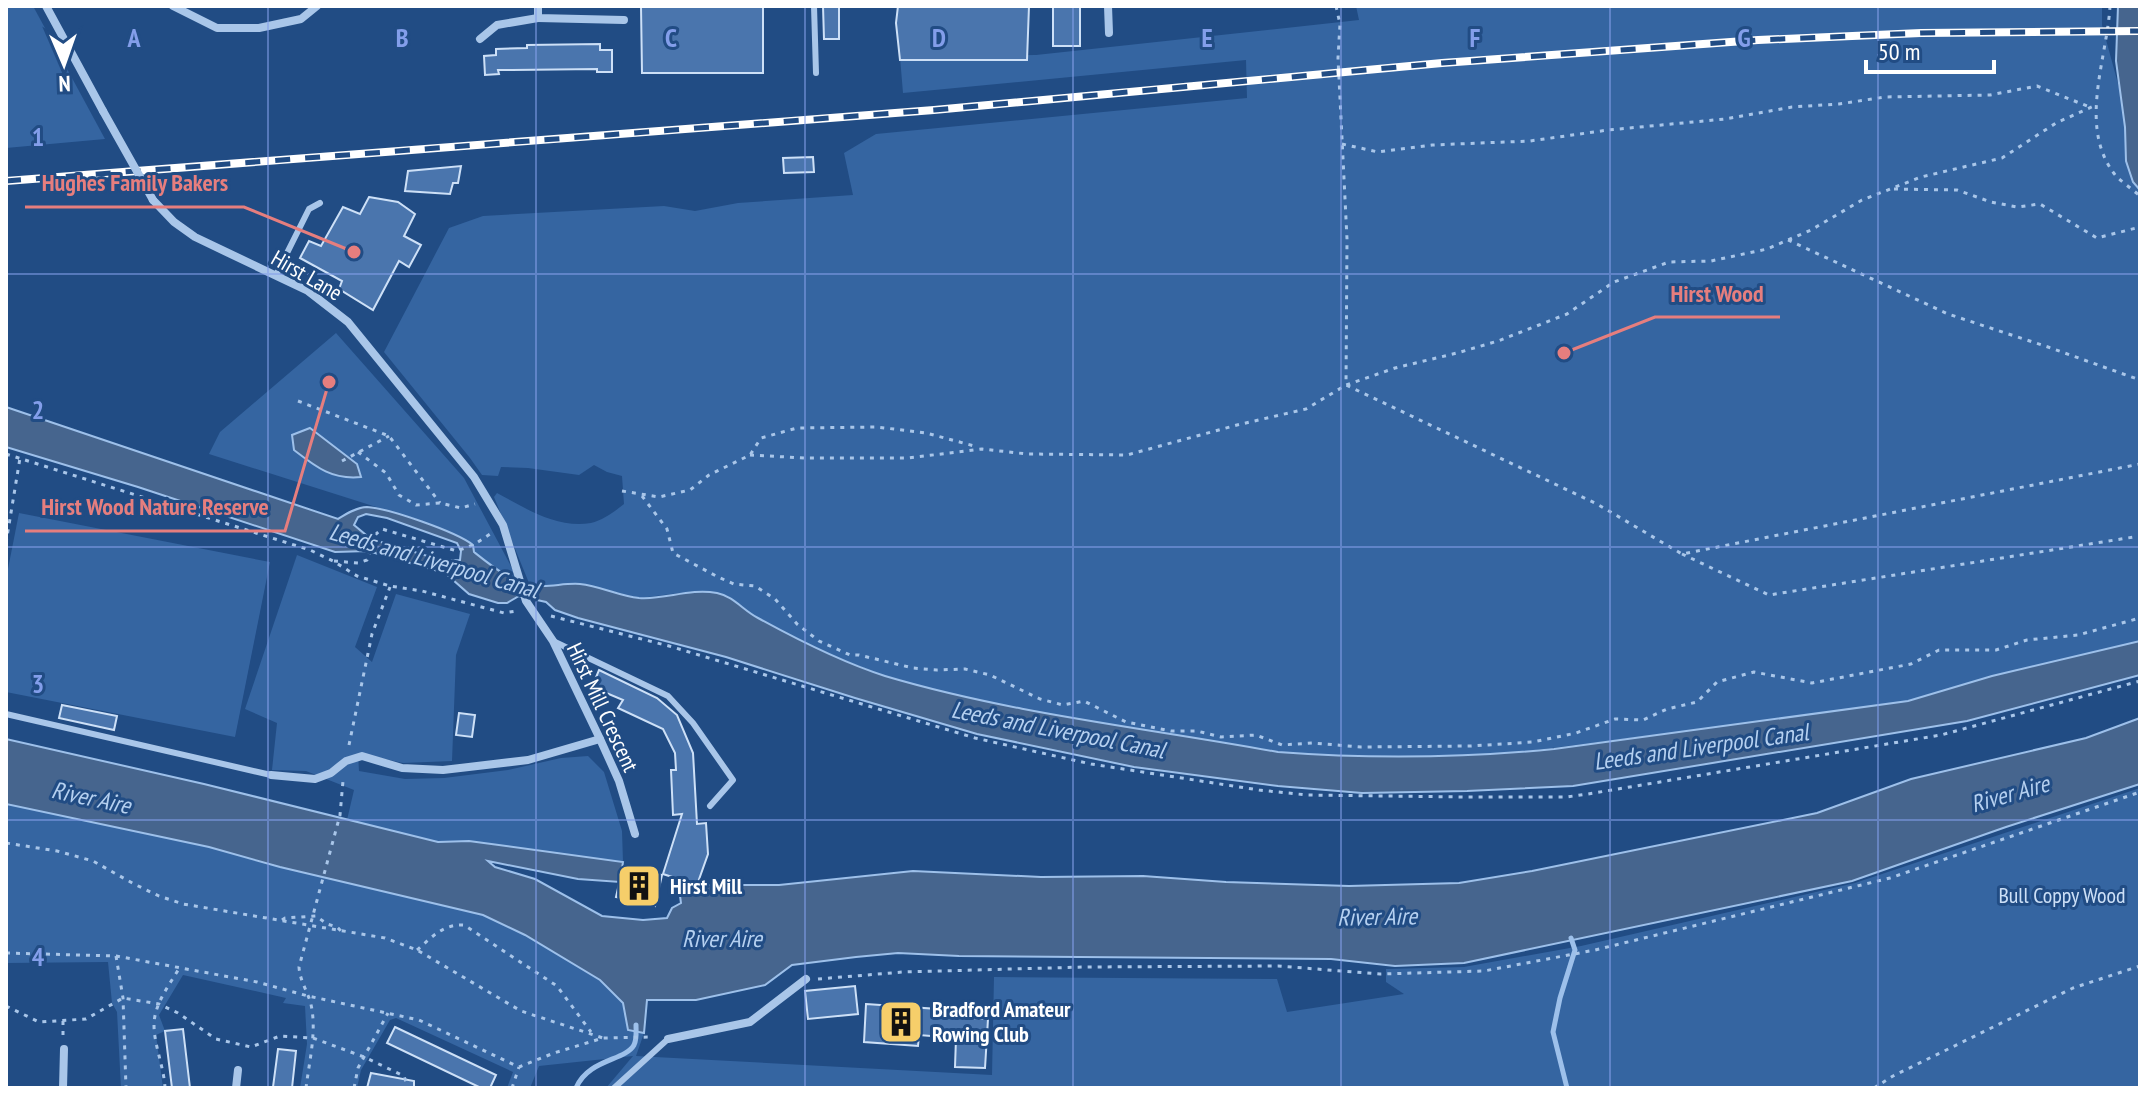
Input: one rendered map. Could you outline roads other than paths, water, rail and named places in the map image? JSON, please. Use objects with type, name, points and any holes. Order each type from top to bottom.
[{"type":"street","name":"Hirst Lane","points":[[46,6],[153,200],[174,222],[195,237],[308,291],[348,322],[474,477],[503,525],[526,601]]},
{"type":"street","points":[[173,6],[217,28],[259,28],[301,19],[317,6]]},
{"type":"street","points":[[538,6],[538,18]]},
{"type":"street","points":[[1108,6],[1109,33]]},
{"type":"street","points":[[480,39],[497,25],[518,20],[624,20]]},
{"type":"street","name":"Hirst Mill Crescent","points":[[526,601],[553,641],[600,739],[619,781],[635,834]]},
{"type":"street","points":[[271,775],[315,779],[331,773],[346,761],[362,756],[402,768],[443,770],[528,760],[600,739]]},
{"type":"street","points":[[668,1039],[750,1022],[806,979]]},
{"type":"street","points":[[63,1088],[64,1049]]},
{"type":"street","points":[[236,1088],[238,1070]]},
{"type":"lane","points":[[814,6],[816,73]]},
{"type":"lane","points":[[276,275],[309,209],[320,203]]},
{"type":"lane","points":[[553,641],[668,696],[693,723],[733,780],[710,806]]},
{"type":"lane","points":[[6,714],[271,775]]},
{"type":"lane","points":[[614,1088],[668,1039]]},
{"type":"water","points":[[2118,6],[2140,6],[2140,190],[2133,182],[2126,161],[2116,61]]},
{"type":"water","name":"Leeds and Liverpool Canal","points":[[6,407],[338,519],[367,507],[422,522],[465,540],[489,564],[524,583],[543,586],[580,584],[639,598],[717,593],[804,642],[885,676],[982,701],[1278,752],[1416,756],[1554,749],[1908,701],[1992,676],[2140,641],[2140,675],[1967,721],[1573,786],[1362,793],[1278,786],[1134,767],[977,734],[726,657],[578,618],[555,610],[546,602],[519,596],[507,603],[498,603],[469,594],[445,573],[368,551],[335,552],[6,447]],"holes":[[[366,514],[387,518],[457,543],[461,551],[460,560],[444,561],[371,539],[354,525],[358,517]]]},
{"type":"water","points":[[310,428],[357,464],[361,477],[333,474],[317,467],[294,450],[292,435]]},
{"type":"water","name":"River Aire","points":[[2140,718],[2140,784],[1852,881],[1464,963],[1395,966],[1331,959],[898,953],[792,965],[765,985],[696,1000],[647,1000],[644,1033],[628,1030],[623,1003],[600,980],[525,935],[483,915],[209,847],[6,804],[6,739],[438,842],[469,841],[623,862],[620,882],[578,879],[488,861],[495,867],[535,879],[602,916],[643,920],[667,918],[672,908],[681,903],[684,885],[779,885],[913,871],[1041,877],[1143,876],[1349,886],[1459,883],[1817,813],[1911,779],[2086,738]]},
{"type":"waterway","points":[[1567,1088],[1553,1032],[1575,950],[1571,938]]},
{"type":"waterway","points":[[576,1088],[589,1071],[634,1045],[636,1025]]},
{"type":"railway","points":[[6,181],[934,110],[1442,63],[1758,40],[1921,33],[2140,31]]},
{"type":"place","name":"Hughes Family Bakers","points":[[354,252]]},
{"type":"place","name":"Hirst Wood","points":[[1564,353]]},
{"type":"place","name":"Hirst Wood Nature Reserve","points":[[329,382]]},
{"type":"place","name":"Hirst Mill","points":[[639,886]]},
{"type":"place","name":"Bradford Amateur Rowing Club","points":[[901,1022]]},
{"type":"park label","name":"Bull Coppy Wood","points":[[2062,895]]}]
